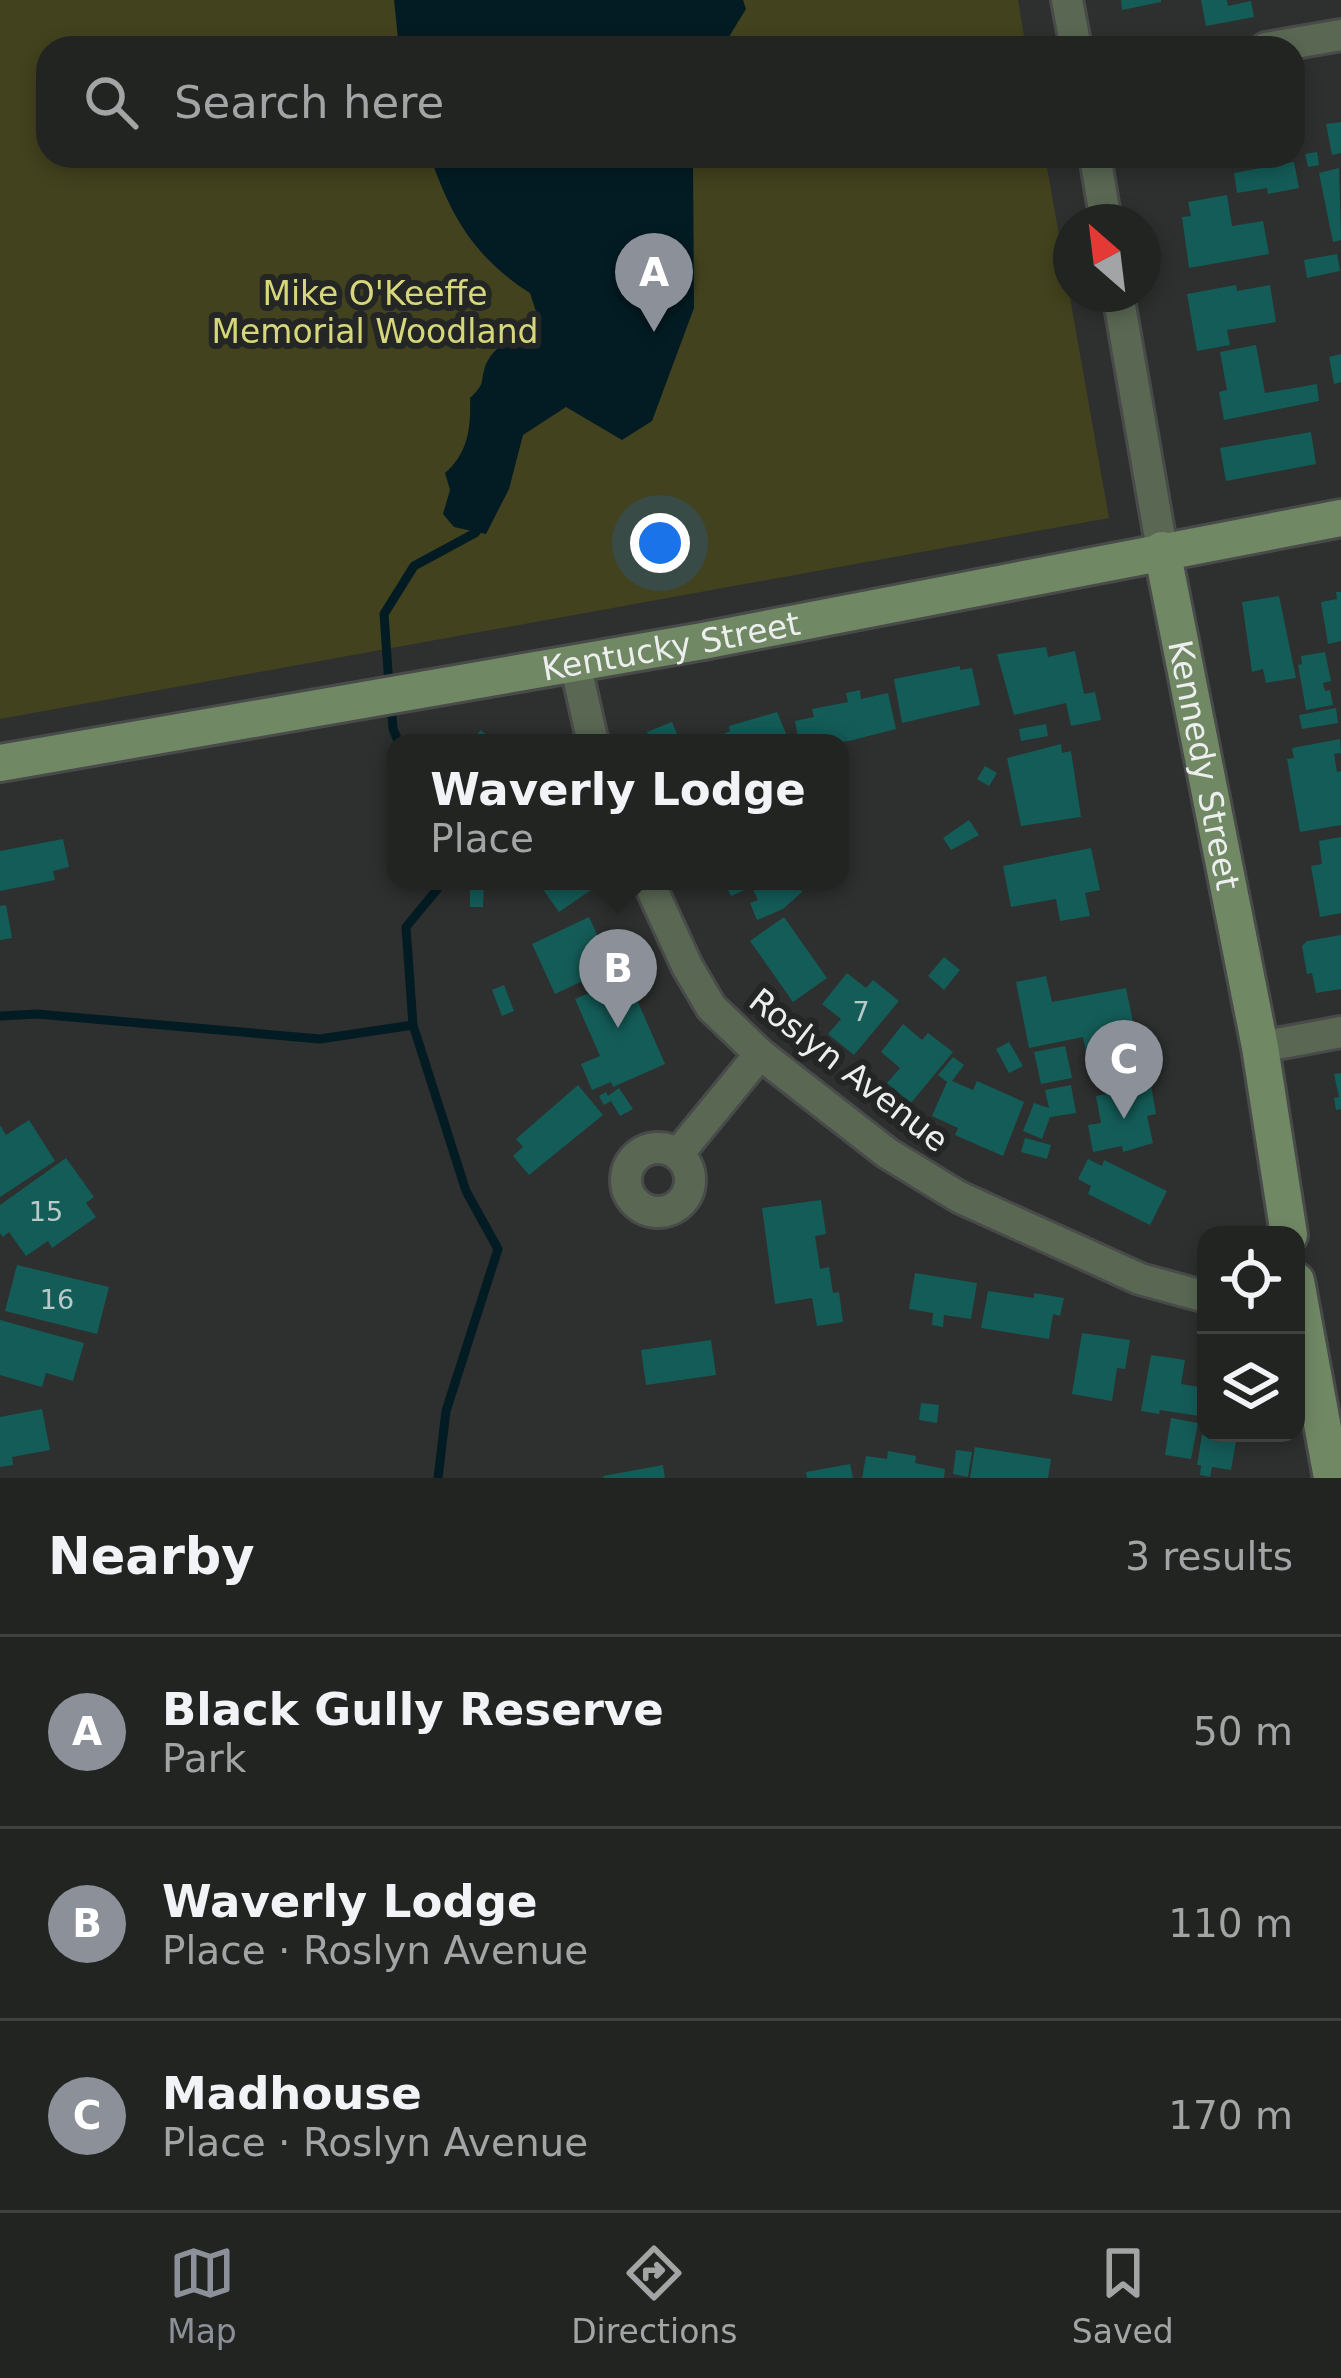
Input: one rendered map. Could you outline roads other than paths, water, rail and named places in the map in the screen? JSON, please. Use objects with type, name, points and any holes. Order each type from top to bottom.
[{"type":"street","points":[[1067,0],[1074,36]]},
{"type":"street","points":[[1305,41],[1341,35]]},
{"type":"street","points":[[1097,168],[1103,204]]},
{"type":"street","name":"Kennedy Street","points":[[1121,312],[1162,550],[1260,1047],[1288,1226]]},
{"type":"street","name":"Kentucky Street","points":[[0,763],[574,663],[1341,518]]},
{"type":"street","points":[[574,663],[591,734]]},
{"type":"street","name":"Roslyn Avenue","points":[[652,890],[711,1007],[760,1054],[886,1153],[959,1197],[1139,1279],[1197,1295]]},
{"type":"street","points":[[1260,1047],[1341,1032]]},
{"type":"street","points":[[678,1154],[760,1054]]},
{"type":"street","points":[[1305,1333],[1332,1478]]},
{"type":"water","points":[[394,0],[743,0],[746,9],[729,36],[398,36]]},
{"type":"water","points":[[435,168],[693,168],[694,308],[652,421],[622,440],[566,407],[523,435],[509,489],[486,534],[454,527],[443,514],[450,490],[445,473],[463,448],[470,398],[481,385],[490,357],[539,321],[530,293],[480,250],[447,198]]},
{"type":"waterway","points":[[389,685],[384,614],[414,566],[480,527]]},
{"type":"waterway","points":[[391,702],[395,734]]},
{"type":"waterway","points":[[437,890],[406,927],[413,1025],[466,1191],[498,1249],[446,1411],[438,1478]]},
{"type":"waterway","points":[[0,1016],[37,1014],[320,1039],[413,1025]]},
{"type":"place","name":"Black Gully Reserve","points":[[654,332]]},
{"type":"place","name":"Waverly Lodge","points":[[618,1028]]},
{"type":"place","name":"Madhouse","points":[[1124,1119]]},
{"type":"park label","name":"Mike O'Keeffe Memorial Woodland","points":[[375,312]]}]
